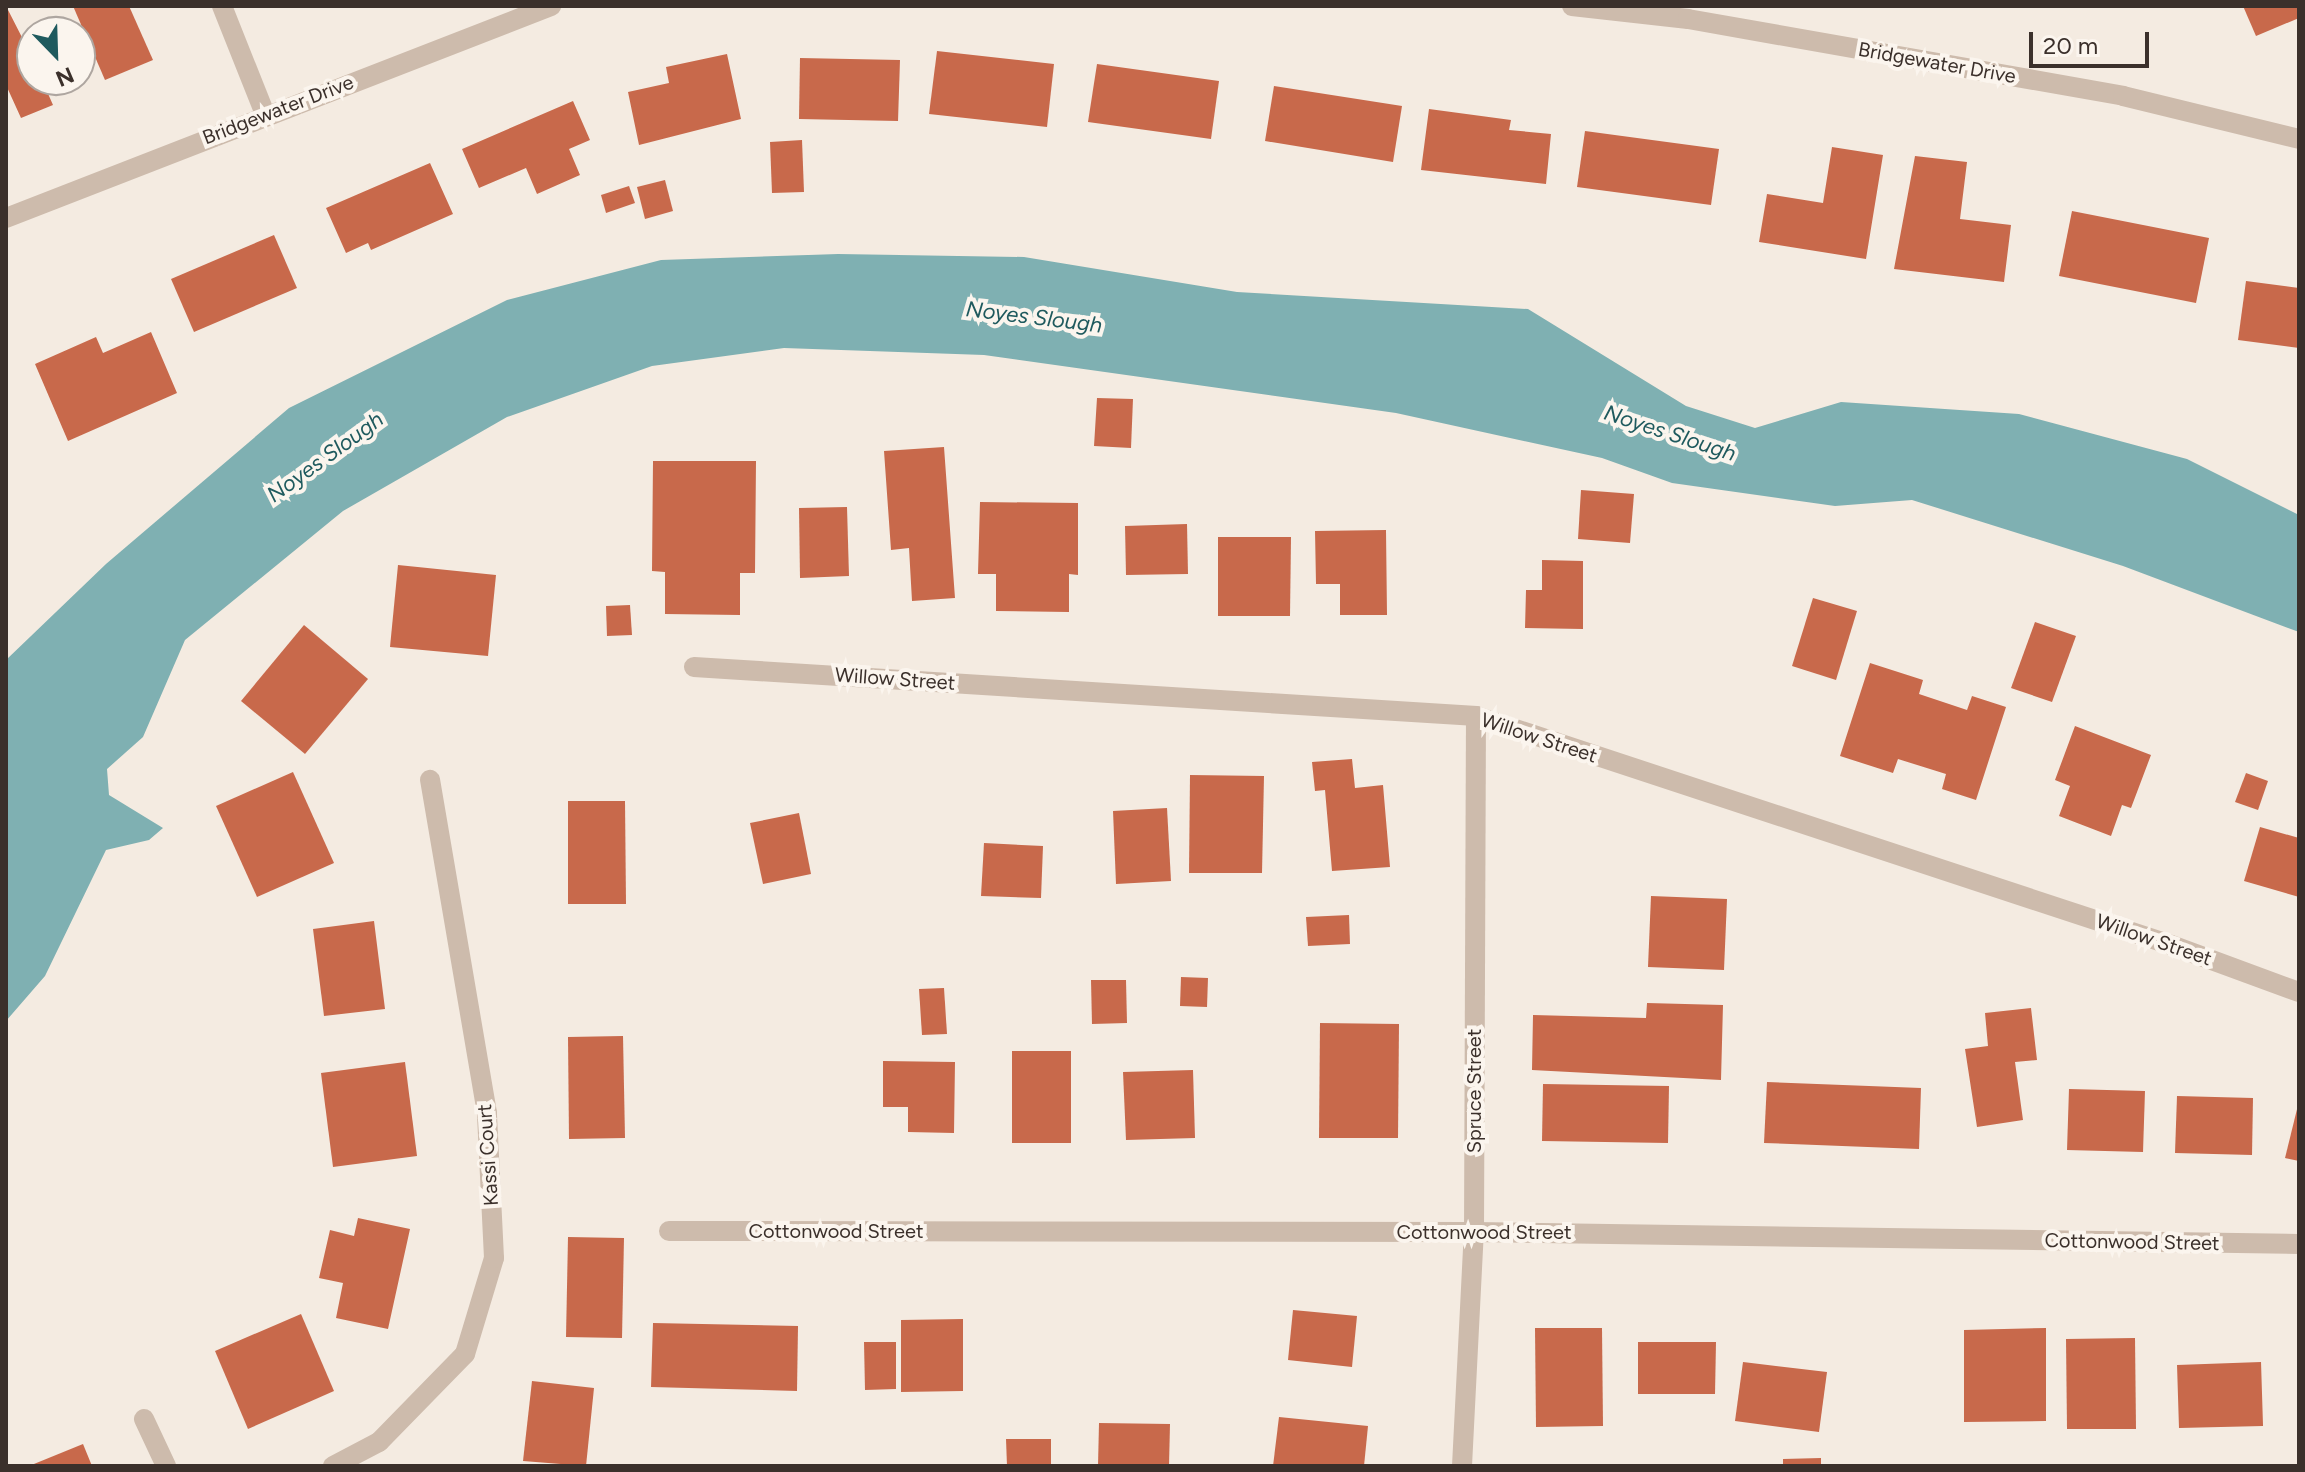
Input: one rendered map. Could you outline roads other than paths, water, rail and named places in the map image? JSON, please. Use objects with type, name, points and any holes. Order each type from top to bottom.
[{"type":"street","points":[[222,6],[265,114]]},
{"type":"street","name":"Bridgewater Drive","points":[[6,218],[265,114],[551,6]]},
{"type":"street","name":"Bridgewater Drive","points":[[1572,6],[1688,19],[2123,96],[2299,139]]},
{"type":"street","name":"Willow Street","points":[[694,667],[1476,716],[2171,945],[2299,992]]},
{"type":"street","name":"Spruce Street","points":[[1462,1466],[1474,1232],[1476,716]]},
{"type":"street","name":"Kassi Court","points":[[333,1466],[379,1442],[465,1354],[494,1258],[487,1113],[430,780]]},
{"type":"street","name":"Cottonwood Street","points":[[669,1231],[1474,1232],[2299,1244]]},
{"type":"street","points":[[144,1419],[166,1466]]},
{"type":"water","name":"Noyes Slough","points":[[838,254],[1024,257],[1237,292],[1528,309],[1686,406],[1755,428],[1841,402],[2019,414],[2187,459],[2299,515],[2299,632],[2123,566],[1912,500],[1835,506],[1672,483],[1602,458],[1396,413],[984,355],[784,348],[652,366],[507,417],[343,511],[185,640],[143,737],[107,769],[109,795],[163,828],[149,840],[106,850],[45,976],[6,1021],[6,660],[106,564],[289,408],[507,300],[661,260]]}]
